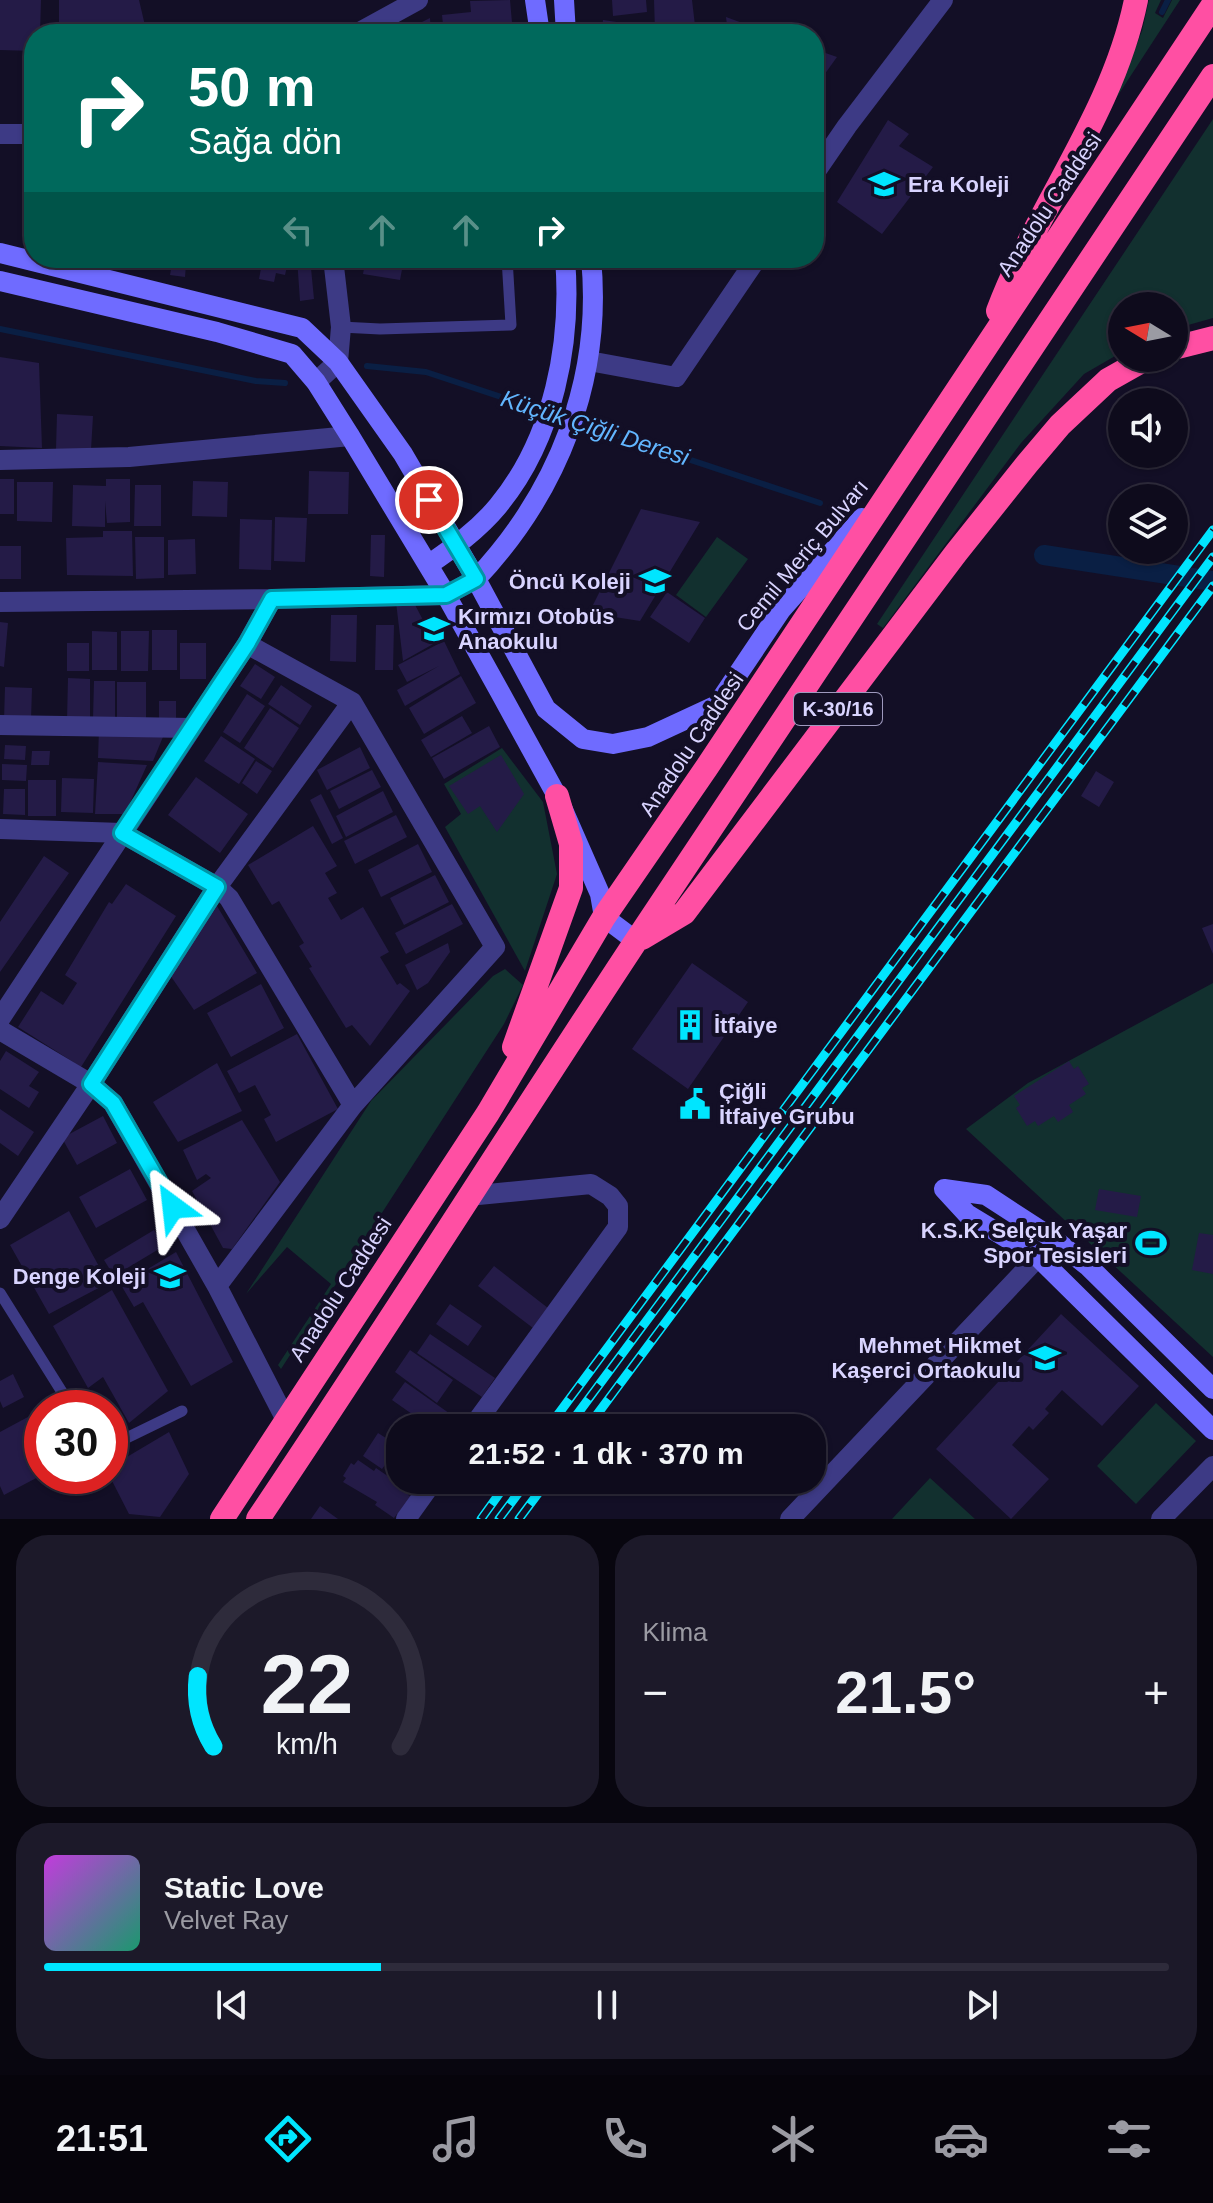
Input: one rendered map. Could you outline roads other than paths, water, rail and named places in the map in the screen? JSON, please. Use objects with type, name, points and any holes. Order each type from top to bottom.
[{"type":"highway","points":[[983,351],[1013,270],[1087,136],[1116,65],[1136,0]]},
{"type":"highway","name":"Anadolu Caddesi","points":[[222,1519],[488,1113],[604,917],[1213,5]]},
{"type":"highway","points":[[258,1519],[386,1328],[468,1196],[636,941],[1213,76]]},
{"type":"highway","points":[[1188,344],[1213,338]]},
{"type":"highway","name":"K-30/16","points":[[636,941],[684,913],[1027,464],[1060,425],[1108,380],[1122,372]]},
{"type":"highway","points":[[488,1113],[541,977],[571,888],[571,844],[557,796]]},
{"type":"main road","points":[[535,0],[539,24]]},
{"type":"main road","points":[[564,0],[565,24]]},
{"type":"main road","name":"Cemil Meriç Bulvarı","points":[[0,253],[24,259]]},
{"type":"main road","name":"Cemil Meriç Bulvarı","points":[[60,268],[302,328],[338,362],[403,454],[476,579],[546,709],[583,739],[613,744],[648,737],[717,705],[781,610],[897,479]]},
{"type":"main road","points":[[428,565],[456,546],[499,505],[535,441],[556,384],[564,348],[568,312],[566,268]]},
{"type":"main road","points":[[476,579],[501,552],[527,516],[561,449],[589,361],[593,310],[591,268]]},
{"type":"main road","points":[[0,281],[217,332],[292,354],[316,382],[446,595],[557,796],[600,894],[604,917],[636,941]]},
{"type":"main road","points":[[1213,1389],[1089,1267],[1055,1240],[986,1195],[944,1189],[967,1214],[1038,1257],[1213,1430]]},
{"type":"street","points":[[374,24],[418,0]]},
{"type":"street","points":[[824,159],[943,0]]},
{"type":"street","points":[[0,134],[24,134]]},
{"type":"street","points":[[316,382],[338,362],[341,327],[334,268]]},
{"type":"street","points":[[589,361],[676,377],[750,268]]},
{"type":"street","points":[[0,460],[129,457],[350,436]]},
{"type":"street","points":[[0,602],[446,595],[476,579]]},
{"type":"street","points":[[0,1019],[247,644],[272,599]]},
{"type":"street","points":[[217,1286],[353,1105],[495,947],[352,702],[247,644]]},
{"type":"street","points":[[0,1219],[217,887],[352,702]]},
{"type":"street","points":[[0,725],[192,728]]},
{"type":"street","points":[[0,829],[122,833],[217,887],[229,898],[353,1105]]},
{"type":"street","points":[[0,1030],[91,1084],[113,1103],[217,1286],[286,1420]]},
{"type":"street","points":[[468,1196],[591,1184],[610,1196],[618,1206],[618,1227],[482,1414]]},
{"type":"street","points":[[791,1518],[1038,1257]]},
{"type":"street","points":[[1161,1519],[1213,1466]]},
{"type":"street","points":[[406,1519],[424,1494]]},
{"type":"lane","points":[[341,327],[380,329],[511,325],[508,268]]},
{"type":"lane","points":[[0,1293],[61,1390]]},
{"type":"lane","points":[[128,1437],[182,1411]]},
{"type":"waterway","points":[[1162,12],[1168,0]]},
{"type":"waterway","name":"Küçük Çiğli Deresi","points":[[0,329],[256,381],[285,383]]},
{"type":"waterway","name":"Küçük Çiğli Deresi","points":[[367,366],[426,372],[820,503]]},
{"type":"waterway","name":"Küçük Çiğli Deresi","points":[[1044,555],[1213,581]]},
{"type":"railway","points":[[558,1414],[1213,530]]},
{"type":"railway","points":[[577,1414],[1213,557]]},
{"type":"railway","points":[[597,1414],[1213,586]]},
{"type":"railway","points":[[481,1519],[499,1494]]},
{"type":"railway","points":[[499,1519],[518,1494]]},
{"type":"railway","points":[[519,1519],[538,1494]]},
{"type":"place","name":"Era Koleji","points":[[884,184]]},
{"type":"place","name":"Öncü Koleji","points":[[655,581]]},
{"type":"place","name":"Kırmızı Otobüs Anaokulu","points":[[434,629]]},
{"type":"place","name":"İtfaiye","points":[[690,1025]]},
{"type":"place","name":"Çiğli İtfaiye Grubu","points":[[695,1104]]},
{"type":"place","name":"K.S.K. Selçuk Yaşar Spor Tesisleri","points":[[1151,1243]]},
{"type":"place","name":"Denge Koleji","points":[[170,1276]]},
{"type":"place","name":"Mehmet Hikmet Kaşerci Ortaokulu","points":[[1045,1358]]}]
